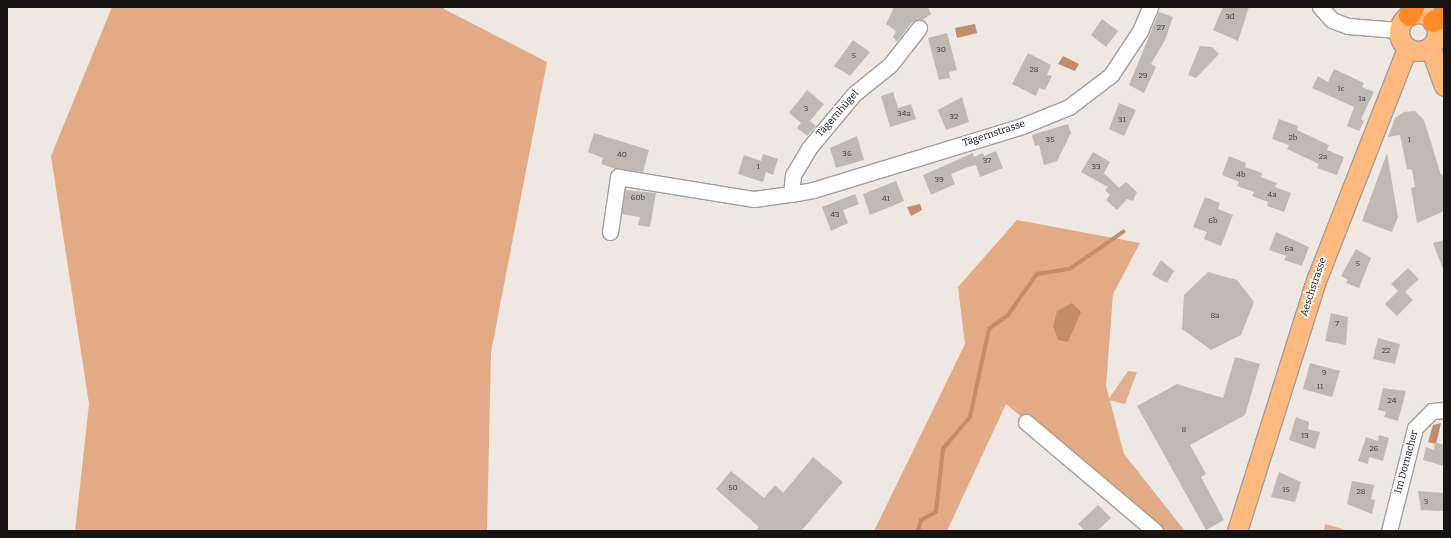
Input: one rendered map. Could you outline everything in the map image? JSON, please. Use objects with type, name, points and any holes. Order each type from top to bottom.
[{"type":"main road","points":[[1424,14],[1439,18],[1436,35],[1430,47],[1421,51],[1407,48],[1401,42],[1407,17],[1424,14]]},
{"type":"main road","points":[[1430,47],[1444,86]]},
{"type":"main road","name":"Aeschstrasse","points":[[1238,531],[1317,278],[1407,48]]},
{"type":"street","name":"Tägernstrasse","points":[[610,232],[618,177],[754,199],[791,194],[813,190],[1022,126],[1069,107],[1111,75],[1140,31],[1150,7]]},
{"type":"street","points":[[1320,7],[1332,20],[1348,26],[1407,17]]},
{"type":"street","name":"Tägernhügel","points":[[791,194],[793,174],[809,148],[854,94],[890,64],[919,28]]},
{"type":"street","name":"Im Dornacher","points":[[1389,531],[1415,428],[1432,411],[1444,410]]},
{"type":"street","points":[[1026,422],[1155,531]]},
{"type":"shaded area","points":[[112,7],[444,7],[444,9],[547,62],[491,352],[487,531],[75,531],[89,404],[51,156]]},
{"type":"shaded area","points":[[975,24],[977,33],[957,38],[955,28]]},
{"type":"shaded area","points":[[1063,56],[1079,64],[1075,71],[1058,64]]},
{"type":"shaded area","points":[[920,204],[922,210],[911,216],[907,207]]},
{"type":"shaded area","points":[[1017,220],[1140,243],[1113,294],[1106,386],[1124,454],[1185,531],[1158,531],[1006,404],[947,531],[874,531],[965,344],[958,287]]},
{"type":"shaded area","points":[[1072,303],[1081,312],[1068,342],[1058,340],[1053,326],[1057,311]]},
{"type":"shaded area","points":[[1128,371],[1137,372],[1125,404],[1108,400]]},
{"type":"shaded area","points":[[1441,423],[1436,444],[1428,442],[1433,425]]},
{"type":"shaded area","points":[[1325,524],[1343,529],[1344,531],[1324,531]]},
{"type":"building","points":[[894,7],[928,7],[931,14],[923,20],[912,22],[897,42],[893,37],[896,31],[886,24]]},
{"type":"building","points":[[1223,7],[1249,7],[1238,41],[1213,30]]},
{"type":"building","points":[[1159,12],[1173,17],[1165,40],[1151,64],[1156,67],[1144,93],[1129,85]]},
{"type":"building","points":[[1102,19],[1118,31],[1106,47],[1091,35]]},
{"type":"building","points":[[947,33],[957,70],[949,72],[950,78],[939,80],[928,38]]},
{"type":"building","points":[[853,40],[870,52],[850,76],[834,66]]},
{"type":"building","points":[[1200,46],[1212,47],[1219,54],[1196,78],[1188,75]]},
{"type":"building","points":[[1028,53],[1051,65],[1047,75],[1052,76],[1045,90],[1039,88],[1036,96],[1012,84]]},
{"type":"building","points":[[1334,69],[1364,83],[1362,87],[1374,92],[1361,119],[1364,121],[1359,131],[1347,126],[1354,107],[1312,88],[1318,76],[1328,82]]},
{"type":"building","points":[[807,90],[824,104],[810,121],[816,126],[807,136],[797,128],[801,123],[789,113]]},
{"type":"building","points":[[893,92],[898,108],[911,104],[916,119],[890,127],[881,96]]},
{"type":"building","points":[[962,97],[969,122],[946,130],[938,110]]},
{"type":"building","points":[[1119,103],[1136,110],[1124,136],[1109,129]]},
{"type":"building","points":[[1415,111],[1424,120],[1441,175],[1444,174],[1444,211],[1417,223],[1411,188],[1415,187],[1412,170],[1407,169],[1400,135],[1388,137],[1395,118],[1404,112]]},
{"type":"building","points":[[1279,119],[1298,126],[1297,130],[1329,145],[1327,150],[1344,157],[1337,175],[1317,168],[1319,164],[1287,149],[1289,145],[1272,139]]},
{"type":"building","points":[[1068,124],[1071,133],[1057,161],[1044,165],[1039,145],[1035,146],[1032,135]]},
{"type":"building","points":[[594,133],[649,150],[643,172],[615,169],[601,164],[603,158],[588,152]]},
{"type":"building","points":[[857,136],[864,160],[836,168],[830,148]]},
{"type":"building","points":[[996,151],[1003,168],[980,177],[976,165],[968,167],[951,174],[955,184],[931,195],[923,175],[973,153],[974,157],[983,153],[984,156]]},
{"type":"building","points":[[1093,152],[1110,162],[1104,173],[1119,188],[1126,182],[1137,192],[1133,201],[1127,199],[1117,210],[1106,200],[1110,195],[1105,190],[1108,187],[1081,172]]},
{"type":"building","points":[[1387,153],[1398,217],[1392,232],[1362,221]]},
{"type":"building","points":[[763,154],[778,159],[773,175],[766,172],[763,182],[738,174],[744,155],[761,161]]},
{"type":"building","points":[[1229,156],[1246,163],[1245,167],[1262,173],[1261,177],[1277,183],[1275,187],[1291,193],[1284,212],[1267,206],[1268,202],[1252,196],[1254,192],[1237,186],[1239,182],[1222,175]]},
{"type":"building","points":[[896,181],[904,201],[870,215],[863,194]]},
{"type":"building","points":[[625,190],[656,193],[650,227],[638,225],[640,217],[622,214]]},
{"type":"building","points":[[855,194],[859,204],[843,210],[848,223],[831,231],[822,207]]},
{"type":"building","points":[[1205,197],[1220,203],[1218,209],[1233,215],[1221,246],[1204,239],[1207,232],[1193,227]]},
{"type":"building","points":[[1276,232],[1309,247],[1302,266],[1284,260],[1286,256],[1269,250]]},
{"type":"building","points":[[1444,240],[1444,269],[1443,269],[1433,243]]},
{"type":"building","points":[[1356,249],[1371,258],[1359,288],[1346,283],[1348,280],[1341,276]]},
{"type":"building","points":[[1161,260],[1174,271],[1167,283],[1152,275]]},
{"type":"building","points":[[1408,268],[1419,279],[1405,292],[1413,300],[1397,316],[1385,304],[1398,291],[1391,284]]},
{"type":"building","points":[[1208,272],[1237,280],[1254,302],[1241,335],[1211,350],[1182,329],[1184,295]]},
{"type":"building","points":[[1331,313],[1348,317],[1346,345],[1325,341]]},
{"type":"building","points":[[1378,338],[1400,344],[1395,364],[1373,359]]},
{"type":"building","points":[[1235,357],[1260,364],[1245,415],[1190,445],[1206,474],[1201,477],[1224,520],[1206,530],[1137,406],[1177,384],[1223,398]]},
{"type":"building","points":[[1310,363],[1340,371],[1332,397],[1303,389]]},
{"type":"building","points":[[1383,388],[1406,391],[1398,421],[1384,417],[1386,412],[1378,410]]},
{"type":"building","points":[[1296,417],[1309,422],[1308,429],[1320,432],[1315,449],[1289,440]]},
{"type":"building","points":[[1379,435],[1389,438],[1383,461],[1369,457],[1368,464],[1358,461],[1366,437],[1378,441]]},
{"type":"building","points":[[1435,442],[1444,445],[1444,466],[1423,460],[1426,447],[1434,450]]},
{"type":"building","points":[[813,457],[843,482],[801,531],[755,531],[759,527],[716,489],[731,471],[764,498],[775,485],[783,493]]},
{"type":"building","points":[[1279,472],[1301,482],[1295,502],[1271,497]]},
{"type":"building","points":[[1352,481],[1374,485],[1371,499],[1375,500],[1372,514],[1347,504]]},
{"type":"building","points":[[1418,491],[1444,493],[1444,511],[1421,510]]},
{"type":"building","points":[[1098,505],[1111,518],[1097,531],[1085,531],[1078,524]]},
{"type":"waterway","points":[[918,531],[921,520],[936,512],[943,449],[970,417],[989,329],[1008,315],[1037,274],[1070,269],[1123,232]]}]
